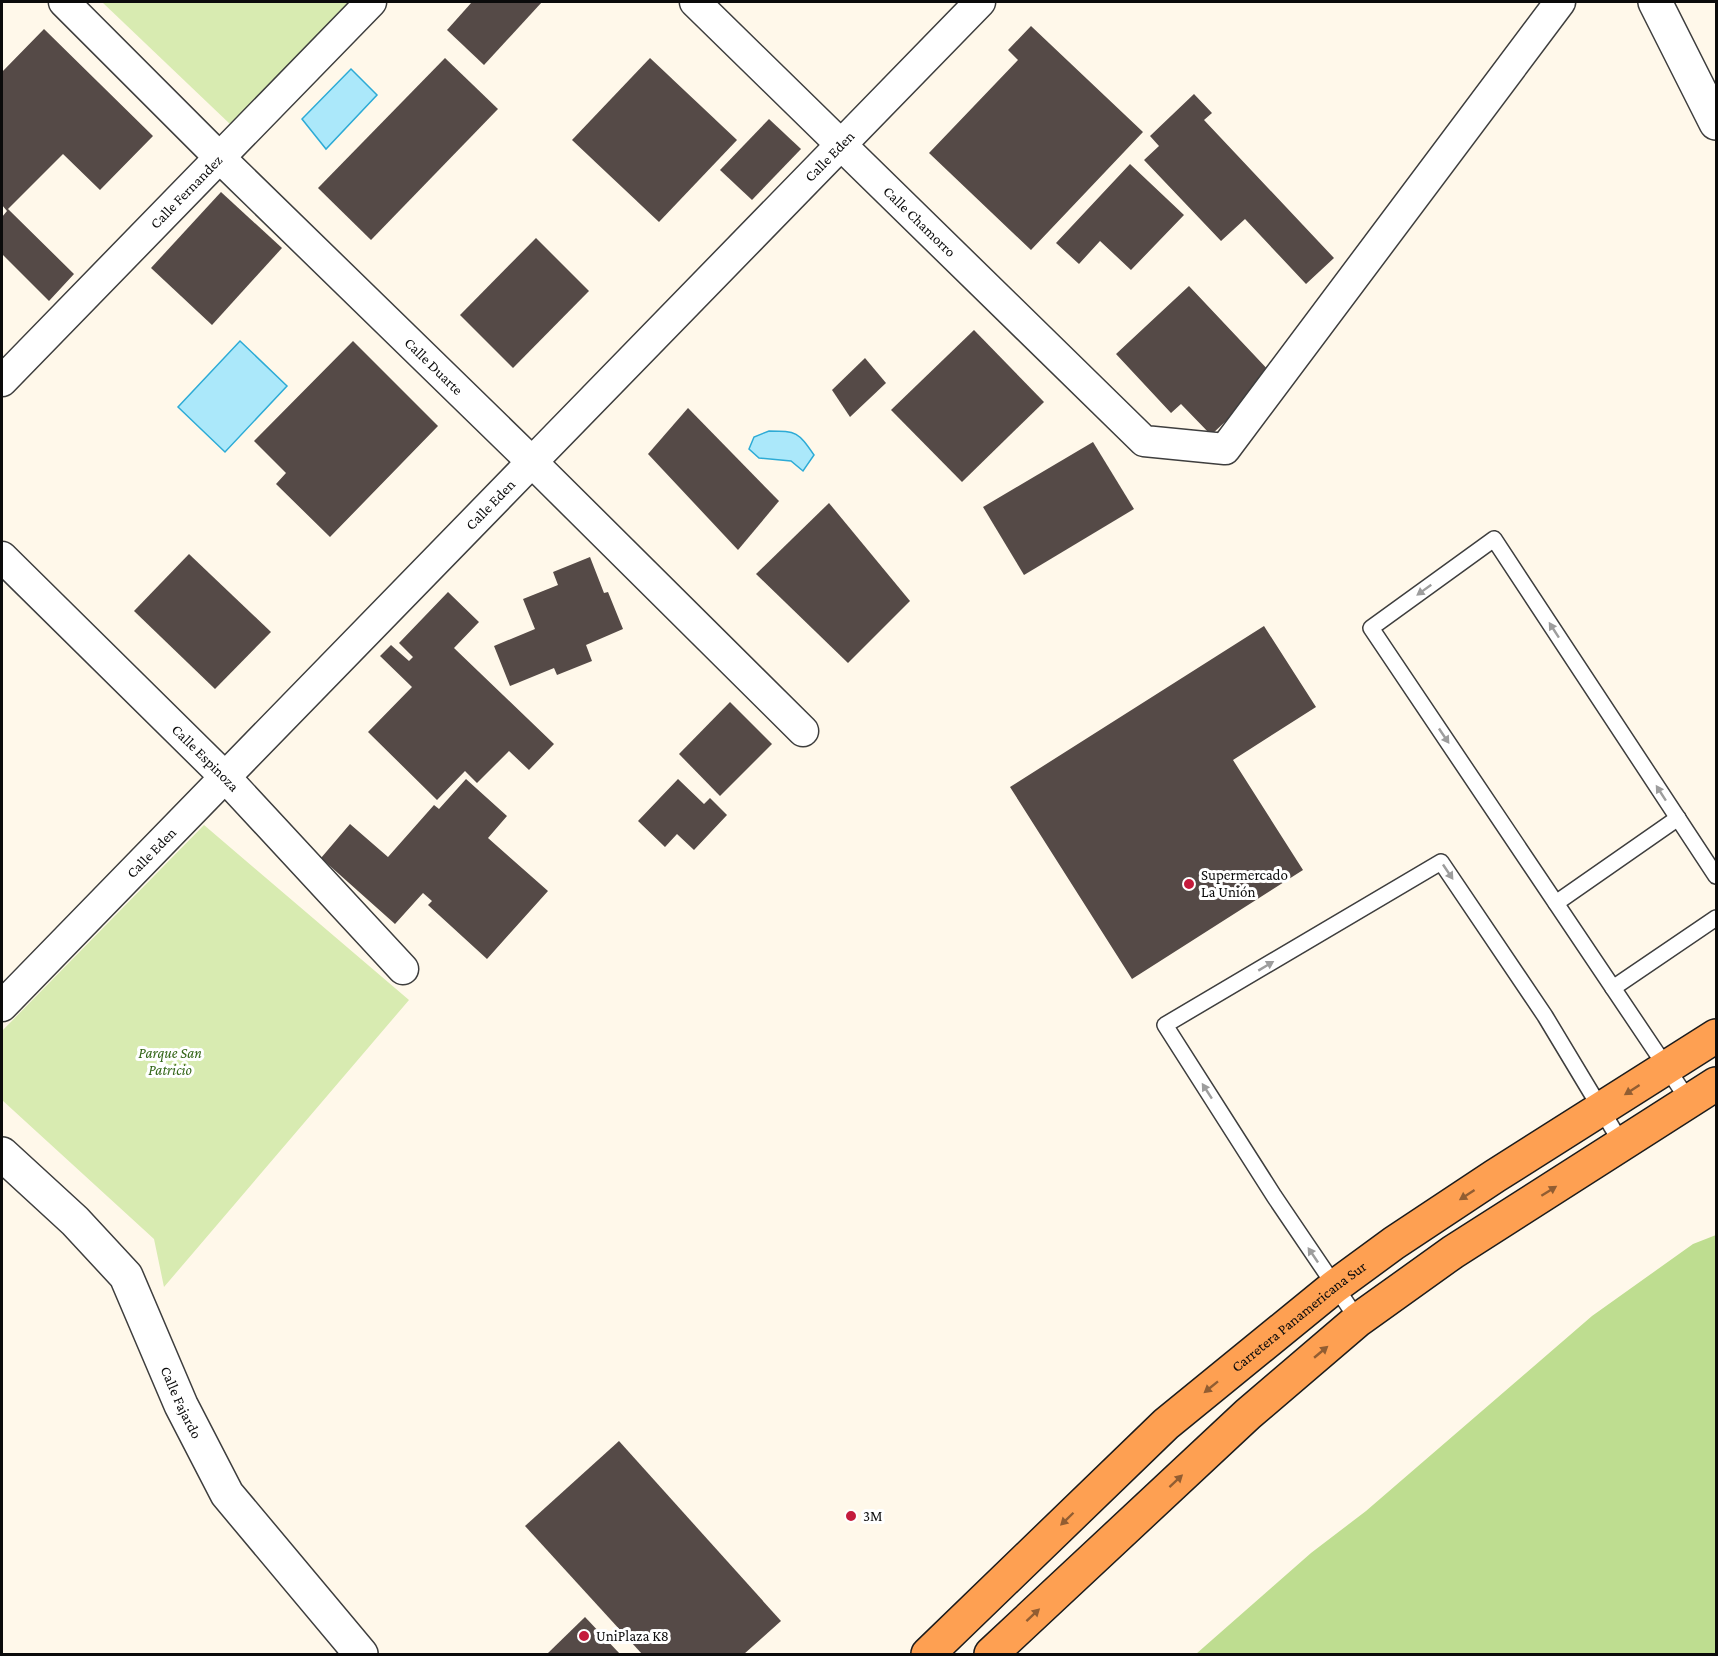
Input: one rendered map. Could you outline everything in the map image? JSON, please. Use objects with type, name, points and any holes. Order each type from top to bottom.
[{"type":"highway","name":"Carretera Panamericana Sur","points":[[928,1654],[1166,1424],[1334,1287],[1413,1231],[1716,1036]]},
{"type":"highway","points":[[991,1654],[1248,1414],[1358,1320],[1453,1252],[1716,1084]]},
{"type":"street","name":"Calle Duarte","points":[[64,2],[803,731]]},
{"type":"street","name":"Calle Fernandez","points":[[2,381],[371,2]]},
{"type":"street","name":"Calle Chamorro","points":[[695,2],[1144,441],[1225,449],[1560,2]]},
{"type":"street","name":"Calle Eden","points":[[2,1006],[980,2]]},
{"type":"street","points":[[1655,2],[1716,123]]},
{"type":"street","name":"Calle Espinoza","points":[[2,557],[225,777],[403,969]]},
{"type":"street","name":"Calle Fajardo","points":[[2,1154],[75,1221],[126,1275],[181,1405],[227,1494],[361,1654]]},
{"type":"lane","points":[[1689,1101],[1371,628],[1494,539],[1716,876]]},
{"type":"lane","points":[[1556,903],[1678,818]]},
{"type":"lane","points":[[1358,1320],[1274,1196],[1165,1025],[1441,862],[1545,1017],[1622,1144]]},
{"type":"lane","points":[[1613,988],[1716,918]]},
{"type":"green space","points":[[102,2],[359,2],[231,125]]},
{"type":"green space","name":"Parque San Patricio","points":[[204,825],[409,1000],[164,1287],[154,1239],[2,1100],[2,1031]]},
{"type":"green space","points":[[1716,1235],[1716,1654],[1196,1654],[1311,1553],[1366,1511],[1592,1316],[1693,1244]]},
{"type":"water","points":[[351,69],[377,95],[326,149],[302,119]]},
{"type":"water","points":[[240,341],[287,386],[225,452],[178,407]]},
{"type":"water","points":[[769,431],[786,432],[800,437],[814,455],[803,471],[791,461],[759,458],[749,449],[754,437]]},
{"type":"building","points":[[472,2],[542,2],[484,65],[447,30]]},
{"type":"building","points":[[1031,26],[1143,132],[1031,250],[929,153],[1018,60],[1008,50]]},
{"type":"building","points":[[44,29],[153,136],[100,190],[63,154],[8,209],[74,274],[49,301],[2,254],[2,217],[7,211],[2,205],[2,72]]},
{"type":"building","points":[[445,58],[498,109],[371,240],[318,188]]},
{"type":"building","points":[[650,58],[737,140],[659,222],[572,140]]},
{"type":"building","points":[[1194,94],[1212,113],[1204,120],[1334,258],[1306,284],[1245,219],[1221,241],[1144,160],[1159,146],[1150,136]]},
{"type":"building","points":[[769,119],[801,149],[752,200],[720,170]]},
{"type":"building","points":[[1130,164],[1184,215],[1131,270],[1100,241],[1079,264],[1056,243]]},
{"type":"building","points":[[221,192],[282,248],[212,325],[151,268]]},
{"type":"building","points":[[536,238],[589,291],[513,368],[460,315]]},
{"type":"building","points":[[1189,286],[1274,376],[1211,435],[1181,404],[1171,413],[1116,354]]},
{"type":"building","points":[[974,330],[1044,402],[962,482],[891,410]]},
{"type":"building","points":[[353,341],[438,426],[330,537],[276,484],[286,473],[254,441]]},
{"type":"building","points":[[865,358],[886,383],[850,417],[832,390]]},
{"type":"building","points":[[688,408],[779,501],[738,550],[648,454]]},
{"type":"building","points":[[1093,442],[1134,509],[1024,575],[983,507]]},
{"type":"building","points":[[829,503],[910,601],[848,663],[756,574]]},
{"type":"building","points":[[189,554],[271,632],[215,689],[134,611]]},
{"type":"building","points":[[590,557],[604,593],[608,592],[623,629],[586,645],[592,661],[557,675],[554,668],[510,686],[494,646],[535,629],[523,599],[558,585],[553,572]]},
{"type":"building","points":[[448,592],[479,622],[454,648],[554,744],[529,770],[509,751],[477,783],[465,771],[437,800],[368,732],[412,687],[380,656],[391,645],[409,661],[413,657],[399,643]]},
{"type":"building","points":[[1264,626],[1316,707],[1233,760],[1303,870],[1132,979],[1010,787]]},
{"type":"building","points":[[730,702],[772,744],[720,796],[679,754]]},
{"type":"building","points":[[466,779],[507,816],[488,838],[548,891],[487,959],[428,905],[432,901],[423,893],[395,924],[321,858],[350,824],[388,857],[434,805],[439,809]]},
{"type":"building","points":[[678,779],[704,804],[710,798],[727,815],[694,850],[677,834],[665,847],[638,821]]},
{"type":"building","points":[[619,1441],[781,1621],[744,1654],[642,1654],[525,1526]]},
{"type":"building","name":"UniPlaza K8","points":[[585,1617],[620,1654],[547,1654]]},
{"type":"place","name":"Supermercado La Unión","points":[[1189,884]]},
{"type":"place","name":"3M","points":[[851,1516]]},
{"type":"place","name":"UniPlaza K8","points":[[584,1636]]}]
